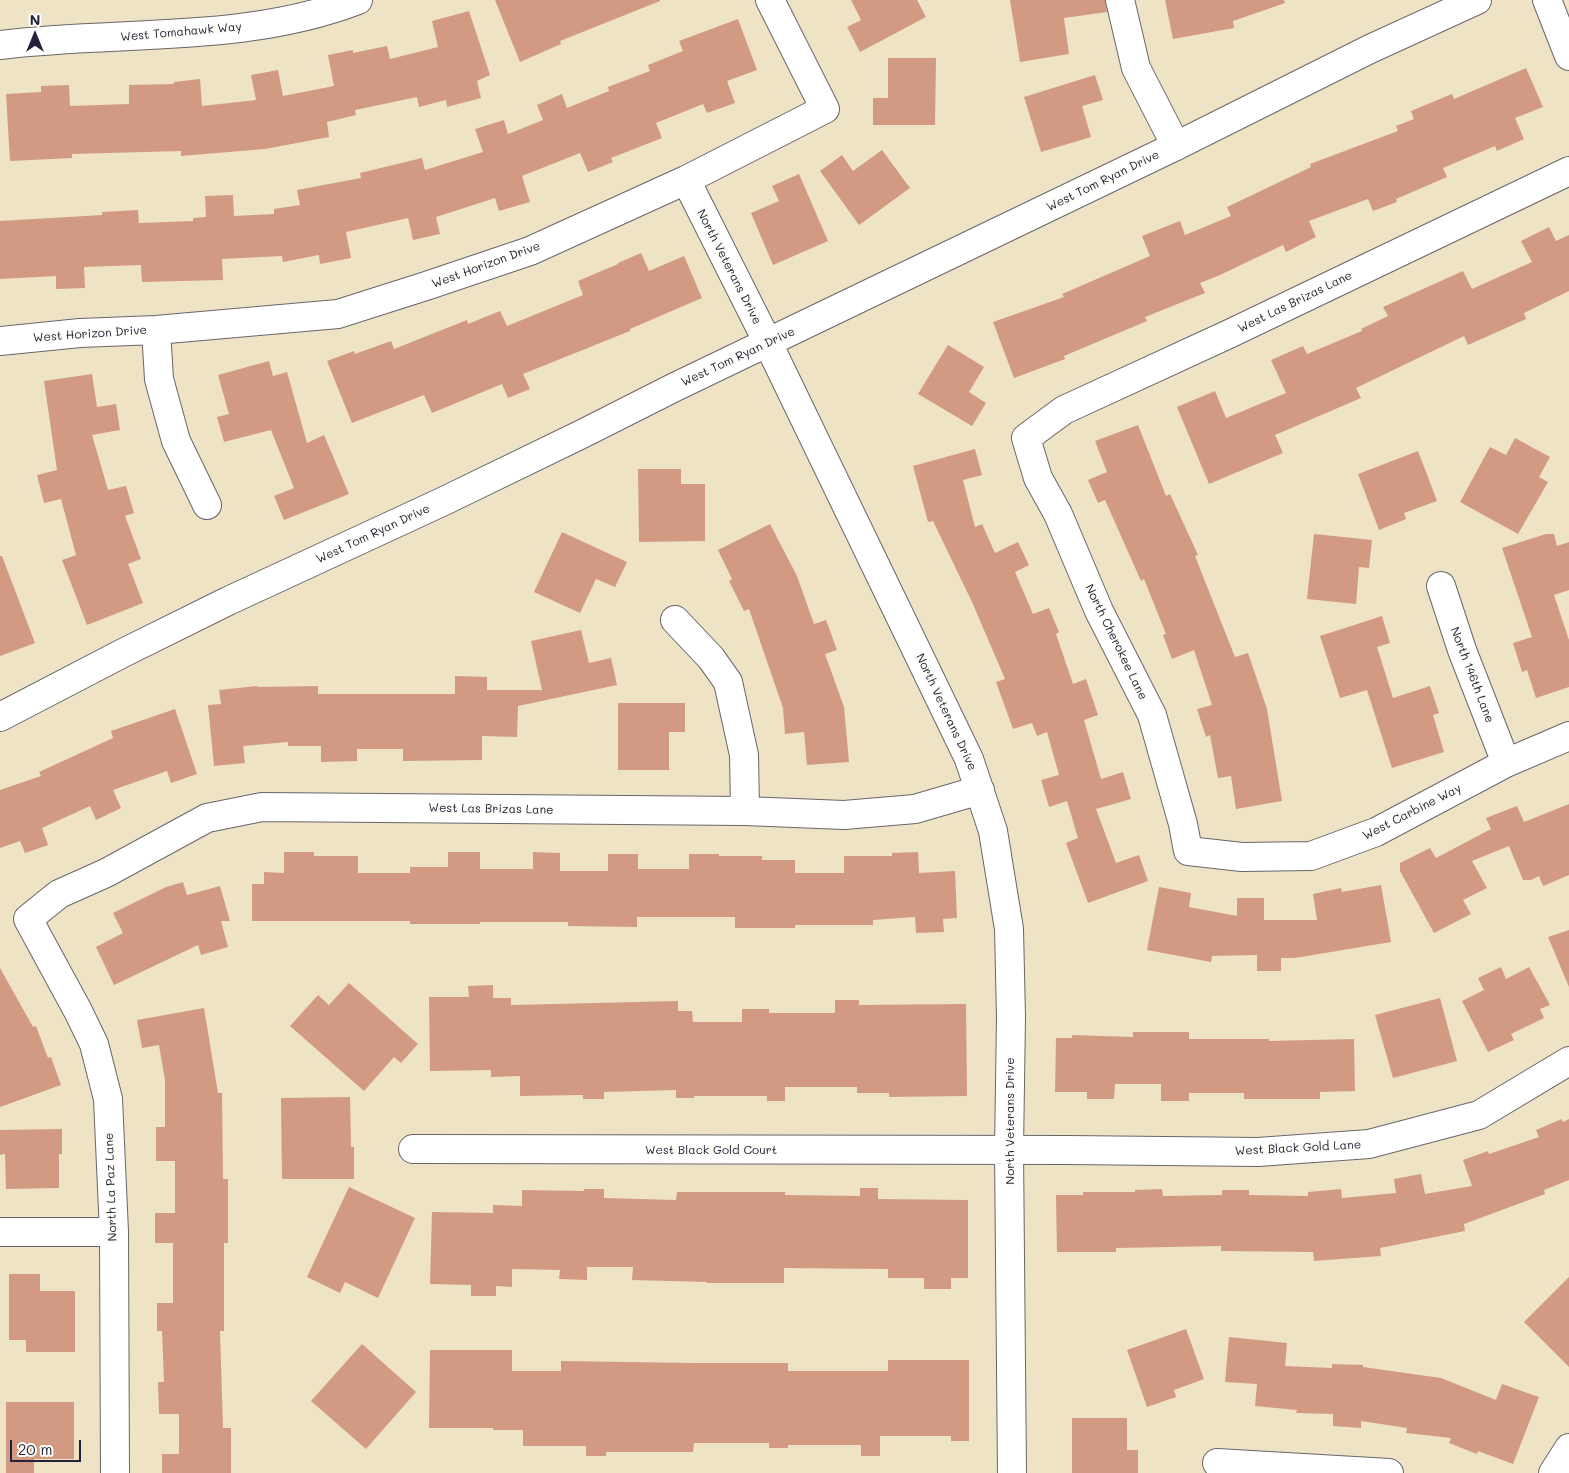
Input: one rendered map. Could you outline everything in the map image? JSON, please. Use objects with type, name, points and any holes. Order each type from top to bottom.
[{"type":"street","name":"West Tomahawk Way","points":[[0,45],[154,36],[264,26],[343,6],[358,0]]},
{"type":"street","name":"West Horizon Drive","points":[[0,341],[80,333],[156,330],[338,314],[530,250],[686,180],[825,109],[770,0]]},
{"type":"street","points":[[1120,0],[1136,68],[1176,146]]},
{"type":"street","name":"West Tom Ryan Drive","points":[[0,717],[220,605],[444,501],[675,387],[1176,146],[1370,49],[1477,0]]},
{"type":"street","points":[[1547,0],[1569,56]]},
{"type":"street","name":"West Las Brizas Lane","points":[[1026,438],[1064,410],[1229,334],[1569,171]]},
{"type":"street","name":"North Veterans Drive","points":[[686,180],[768,343],[965,750],[994,831],[1009,929],[1011,1017],[1009,1150],[1012,1473]]},
{"type":"street","points":[[156,330],[159,379],[176,441],[206,505]]},
{"type":"street","name":"North Cherokee Lane","points":[[1026,438],[1038,478],[1058,514],[1099,611],[1152,715],[1184,824],[1188,851]]},
{"type":"street","name":"North 146th Lane","points":[[1441,586],[1462,650],[1506,763]]},
{"type":"street","points":[[675,620],[711,658],[728,682],[744,755],[745,811]]},
{"type":"street","name":"West Carbine Way","points":[[1188,851],[1242,857],[1311,856],[1376,832],[1506,763],[1569,736]]},
{"type":"street","name":"West Las Brizas Lane","points":[[28,919],[59,894],[106,873],[206,818],[262,807],[745,811],[844,814],[915,809],[980,790]]},
{"type":"street","name":"North La Paz Lane","points":[[28,919],[94,1044],[108,1099],[114,1232],[114,1473]]},
{"type":"street","name":"West Black Gold Lane","points":[[1009,1150],[1258,1152],[1370,1144],[1479,1114],[1569,1061]]},
{"type":"street","name":"West Black Gold Court","points":[[413,1149],[1009,1150]]},
{"type":"street","points":[[0,1232],[114,1232]]},
{"type":"street","points":[[1553,1473],[1569,1448]]},
{"type":"street","points":[[1218,1463],[1389,1473]]},
{"type":"building","points":[[495,0],[660,1],[560,41],[561,44],[520,62]]},
{"type":"building","points":[[851,0],[917,0],[926,17],[860,52],[847,27],[861,20]]},
{"type":"building","points":[[1010,0],[1105,0],[1107,12],[1064,18],[1069,54],[1020,62]]},
{"type":"building","points":[[1165,0],[1284,0],[1285,3],[1233,21],[1234,28],[1173,39]]},
{"type":"building","points":[[469,11],[490,75],[477,81],[481,98],[447,107],[446,100],[419,107],[417,97],[355,110],[356,115],[327,122],[329,137],[265,149],[181,156],[181,151],[72,154],[72,158],[10,161],[6,94],[41,92],[41,86],[69,85],[70,106],[129,104],[129,85],[174,84],[174,82],[200,79],[202,106],[256,100],[251,75],[278,70],[283,96],[334,86],[328,55],[353,50],[353,53],[387,46],[390,59],[438,47],[432,21]]},
{"type":"building","points":[[738,19],[757,70],[727,81],[735,103],[707,113],[703,104],[656,123],[662,138],[611,158],[613,162],[588,172],[580,153],[522,176],[530,202],[499,211],[495,198],[436,217],[440,234],[413,240],[408,218],[346,232],[351,258],[320,264],[319,255],[283,262],[282,256],[222,259],[223,280],[142,282],[141,265],[84,267],[85,288],[56,289],[56,276],[0,279],[0,221],[102,215],[102,212],[138,210],[139,223],[193,221],[193,218],[206,217],[205,196],[233,195],[234,216],[274,214],[274,209],[300,205],[297,190],[361,178],[360,173],[422,158],[425,170],[483,152],[475,129],[504,120],[508,134],[543,120],[537,105],[562,94],[567,108],[609,91],[608,87],[650,71],[648,65],[683,51],[679,41]]},
{"type":"building","points":[[888,58],[936,58],[935,125],[873,125],[873,98],[888,98]]},
{"type":"building","points":[[1526,68],[1543,107],[1515,118],[1524,139],[1497,151],[1495,146],[1443,168],[1447,177],[1396,199],[1397,202],[1373,211],[1368,199],[1309,221],[1316,237],[1286,252],[1283,245],[1200,283],[1205,293],[1145,317],[1147,321],[1064,356],[1065,359],[1014,378],[993,322],[1064,297],[1062,294],[1150,256],[1142,236],[1180,221],[1185,235],[1231,216],[1227,207],[1311,167],[1310,164],[1398,131],[1396,126],[1414,119],[1411,111],[1452,94],[1454,99]]},
{"type":"building","points":[[1095,75],[1103,100],[1082,106],[1091,137],[1041,152],[1024,97]]},
{"type":"building","points":[[882,150],[910,188],[859,225],[820,171],[842,155],[853,171]]},
{"type":"building","points":[[799,174],[828,241],[773,265],[751,213],[779,201],[772,186]]},
{"type":"building","points":[[1549,227],[1556,241],[1569,235],[1569,291],[1524,313],[1526,319],[1468,345],[1464,336],[1356,388],[1361,398],[1275,435],[1283,453],[1209,484],[1177,407],[1215,391],[1226,418],[1286,393],[1271,360],[1303,346],[1307,354],[1362,331],[1361,329],[1388,316],[1383,307],[1463,271],[1472,289],[1532,262],[1521,241]]},
{"type":"building","points":[[641,253],[649,271],[684,256],[702,298],[630,329],[630,331],[523,374],[530,389],[508,398],[502,384],[432,413],[424,395],[352,423],[327,361],[354,351],[355,354],[391,341],[394,349],[467,320],[468,324],[500,311],[507,326],[583,295],[578,281]]},
{"type":"building","points":[[948,345],[984,367],[969,392],[986,403],[972,426],[918,394]]},
{"type":"building","points":[[269,361],[273,376],[287,372],[307,443],[324,435],[349,494],[284,520],[274,496],[294,488],[271,430],[224,442],[217,417],[229,414],[218,375]]},
{"type":"building","points":[[92,374],[97,407],[116,404],[120,430],[92,435],[108,490],[126,486],[134,513],[125,516],[141,559],[128,564],[143,603],[87,625],[62,560],[76,555],[61,499],[44,503],[37,475],[57,470],[44,381]]},
{"type":"building","points":[[1138,425],[1166,496],[1170,494],[1198,555],[1195,556],[1235,657],[1248,653],[1267,709],[1282,801],[1236,809],[1231,776],[1218,778],[1210,735],[1206,737],[1197,709],[1212,705],[1194,650],[1172,659],[1163,635],[1166,634],[1144,579],[1141,581],[1105,500],[1098,503],[1088,480],[1107,472],[1095,441]]},
{"type":"building","points":[[1515,438],[1550,457],[1539,477],[1548,482],[1518,534],[1460,502],[1490,447],[1506,455]]},
{"type":"building","points":[[975,449],[982,475],[963,480],[975,527],[982,524],[995,553],[1018,542],[1029,565],[1015,572],[1033,614],[1049,608],[1059,632],[1056,634],[1073,684],[1086,679],[1098,715],[1084,720],[1101,779],[1123,772],[1131,799],[1096,809],[1116,863],[1139,855],[1148,881],[1088,903],[1066,843],[1078,838],[1067,801],[1049,807],[1041,780],[1059,775],[1047,732],[1037,736],[1032,723],[1013,729],[996,682],[1005,679],[972,602],[933,521],[928,522],[913,466]]},
{"type":"building","points":[[1418,451],[1437,501],[1404,513],[1406,519],[1379,530],[1358,474]]},
{"type":"building","points":[[638,469],[681,469],[681,484],[705,484],[705,541],[639,542]]},
{"type":"building","points":[[770,524],[797,576],[814,624],[826,620],[837,650],[825,654],[844,707],[849,762],[807,765],[804,732],[785,734],[783,708],[749,609],[744,611],[729,581],[732,579],[718,550]]},
{"type":"building","points":[[562,532],[627,562],[615,587],[596,579],[580,613],[534,592]]},
{"type":"building","points":[[1314,534],[1372,540],[1369,568],[1359,567],[1356,604],[1307,599]]},
{"type":"building","points":[[1546,534],[1554,534],[1557,546],[1569,542],[1569,590],[1554,595],[1569,640],[1569,687],[1536,698],[1527,670],[1522,672],[1513,643],[1532,637],[1502,548]]},
{"type":"building","points":[[0,556],[2,556],[35,643],[0,656]]},
{"type":"building","points":[[1382,616],[1390,643],[1377,647],[1393,698],[1430,686],[1439,713],[1433,715],[1444,752],[1392,768],[1367,690],[1340,698],[1320,636]]},
{"type":"building","points":[[581,630],[589,663],[611,658],[617,685],[518,706],[517,737],[482,736],[482,760],[403,761],[403,749],[357,749],[357,761],[321,762],[321,746],[288,746],[288,742],[243,746],[245,763],[214,766],[208,705],[221,704],[219,690],[257,686],[318,686],[318,694],[455,694],[455,676],[487,677],[487,690],[542,690],[531,641]]},
{"type":"building","points":[[618,703],[685,703],[685,732],[669,732],[669,770],[618,770]]},
{"type":"building","points":[[175,709],[197,774],[171,783],[167,771],[113,790],[121,808],[96,820],[90,806],[42,828],[48,845],[25,853],[20,841],[0,848],[0,790],[41,776],[39,772],[113,738],[111,731]]},
{"type":"building","points":[[1569,804],[1569,875],[1543,886],[1539,876],[1531,880],[1523,880],[1509,846],[1472,861],[1487,888],[1463,900],[1471,914],[1434,933],[1400,871],[1400,863],[1430,848],[1436,858],[1491,829],[1486,818],[1517,806],[1524,822]]},
{"type":"building","points":[[284,852],[314,852],[314,856],[358,856],[358,873],[410,873],[410,867],[448,867],[448,852],[480,852],[480,869],[533,869],[533,852],[560,853],[560,871],[608,871],[608,854],[638,854],[638,869],[689,869],[689,854],[719,854],[719,856],[762,856],[762,860],[795,860],[795,873],[844,873],[844,856],[892,856],[892,853],[918,852],[919,873],[955,871],[957,918],[943,919],[944,932],[916,933],[915,917],[873,920],[873,925],[795,925],[795,928],[735,928],[735,917],[637,917],[637,927],[568,926],[568,922],[410,924],[410,921],[252,921],[252,884],[264,884],[264,872],[284,873]]},
{"type":"building","points":[[183,882],[187,895],[220,886],[230,921],[221,921],[228,947],[201,955],[198,945],[114,985],[96,947],[123,933],[113,913],[166,887]]},
{"type":"building","points":[[1381,885],[1391,942],[1295,958],[1281,958],[1281,971],[1257,971],[1257,955],[1212,956],[1211,962],[1147,950],[1159,887],[1191,893],[1189,907],[1237,916],[1237,898],[1264,898],[1264,920],[1317,920],[1313,894],[1341,888],[1342,892]]},
{"type":"building","points":[[1569,930],[1569,987],[1548,937]]},
{"type":"building","points":[[1501,967],[1506,979],[1529,967],[1550,1005],[1540,1009],[1544,1018],[1511,1034],[1514,1040],[1488,1052],[1462,1001],[1484,990],[1478,978]]},
{"type":"building","points":[[0,968],[33,1027],[36,1026],[48,1058],[51,1057],[61,1085],[0,1107]]},
{"type":"building","points":[[349,983],[418,1044],[401,1063],[394,1057],[364,1091],[290,1026],[318,995],[329,1005]]},
{"type":"building","points":[[493,985],[493,998],[511,998],[511,1005],[678,1001],[678,1011],[692,1011],[693,1022],[742,1022],[742,1009],[769,1009],[769,1013],[835,1013],[835,1000],[859,1000],[859,1005],[966,1004],[967,1096],[889,1097],[889,1093],[857,1093],[857,1087],[785,1087],[785,1101],[767,1101],[767,1096],[694,1096],[694,1098],[676,1098],[676,1090],[604,1092],[604,1099],[583,1099],[583,1095],[520,1096],[520,1076],[491,1077],[491,1070],[430,1071],[429,997],[469,997],[468,986]]},
{"type":"building","points":[[1440,998],[1457,1061],[1393,1078],[1375,1015]]},
{"type":"building","points":[[204,1008],[218,1093],[222,1093],[223,1179],[228,1179],[228,1243],[224,1243],[224,1331],[220,1331],[223,1428],[231,1428],[231,1473],[162,1473],[162,1454],[179,1454],[179,1414],[159,1414],[158,1382],[164,1382],[162,1331],[157,1331],[157,1303],[173,1303],[173,1243],[155,1243],[155,1213],[175,1213],[175,1161],[156,1161],[156,1127],[165,1127],[165,1080],[159,1045],[142,1048],[137,1020]]},
{"type":"building","points":[[1133,1032],[1189,1032],[1189,1039],[1269,1039],[1269,1041],[1354,1039],[1355,1091],[1320,1092],[1320,1099],[1244,1099],[1244,1093],[1189,1093],[1189,1101],[1161,1101],[1161,1084],[1115,1084],[1114,1099],[1087,1099],[1087,1092],[1055,1092],[1056,1038],[1072,1038],[1072,1035],[1133,1037]]},
{"type":"building","points":[[350,1097],[351,1147],[354,1147],[354,1179],[282,1179],[281,1098]]},
{"type":"building","points":[[1562,1119],[1563,1122],[1569,1119],[1569,1180],[1544,1190],[1545,1194],[1464,1224],[1465,1231],[1380,1248],[1381,1256],[1314,1261],[1313,1252],[1221,1251],[1221,1246],[1116,1248],[1116,1252],[1057,1252],[1056,1195],[1083,1195],[1083,1192],[1135,1192],[1135,1190],[1162,1189],[1163,1196],[1222,1195],[1222,1190],[1249,1190],[1249,1195],[1308,1196],[1308,1192],[1341,1189],[1342,1198],[1396,1193],[1394,1179],[1421,1174],[1425,1194],[1472,1186],[1463,1160],[1488,1151],[1489,1154],[1539,1137],[1536,1130]]},
{"type":"building","points":[[62,1129],[62,1154],[59,1154],[59,1188],[6,1189],[5,1154],[0,1155],[0,1130]]},
{"type":"building","points":[[349,1187],[415,1218],[378,1298],[345,1282],[340,1293],[307,1277]]},
{"type":"building","points":[[860,1188],[878,1188],[878,1199],[968,1200],[968,1278],[951,1278],[951,1289],[924,1289],[924,1278],[888,1278],[888,1269],[784,1268],[784,1283],[707,1283],[632,1280],[633,1267],[587,1267],[587,1280],[559,1279],[560,1270],[512,1269],[512,1287],[496,1286],[496,1296],[471,1296],[471,1285],[430,1284],[432,1212],[493,1213],[493,1205],[522,1206],[522,1190],[584,1191],[584,1189],[604,1189],[604,1198],[676,1200],[677,1192],[785,1192],[785,1195],[860,1196]]},
{"type":"building","points":[[9,1274],[40,1274],[40,1291],[75,1291],[75,1352],[26,1352],[26,1340],[9,1340]]},
{"type":"building","points":[[1569,1277],[1569,1367],[1524,1322]]},
{"type":"building","points":[[1186,1329],[1204,1379],[1174,1390],[1176,1397],[1147,1407],[1127,1350]]},
{"type":"building","points":[[1229,1337],[1287,1343],[1285,1366],[1332,1368],[1332,1364],[1363,1365],[1363,1367],[1441,1378],[1496,1400],[1502,1384],[1539,1397],[1513,1464],[1478,1451],[1477,1454],[1449,1443],[1451,1438],[1406,1433],[1407,1428],[1361,1421],[1361,1428],[1333,1426],[1333,1414],[1296,1413],[1297,1410],[1255,1406],[1257,1384],[1225,1382]]},
{"type":"building","points":[[362,1344],[416,1392],[366,1449],[311,1401]]},
{"type":"building","points":[[430,1350],[512,1350],[512,1371],[561,1371],[561,1361],[788,1363],[788,1371],[888,1371],[888,1360],[969,1360],[969,1441],[951,1441],[951,1436],[880,1436],[880,1456],[861,1456],[861,1445],[788,1445],[788,1448],[769,1448],[769,1443],[694,1443],[693,1452],[606,1452],[606,1456],[586,1456],[586,1446],[523,1446],[523,1430],[429,1428]]},
{"type":"building","points":[[6,1402],[74,1402],[74,1459],[34,1459],[34,1473],[6,1473]]},
{"type":"building","points":[[1072,1418],[1127,1418],[1127,1450],[1138,1450],[1138,1473],[1072,1473]]}]
